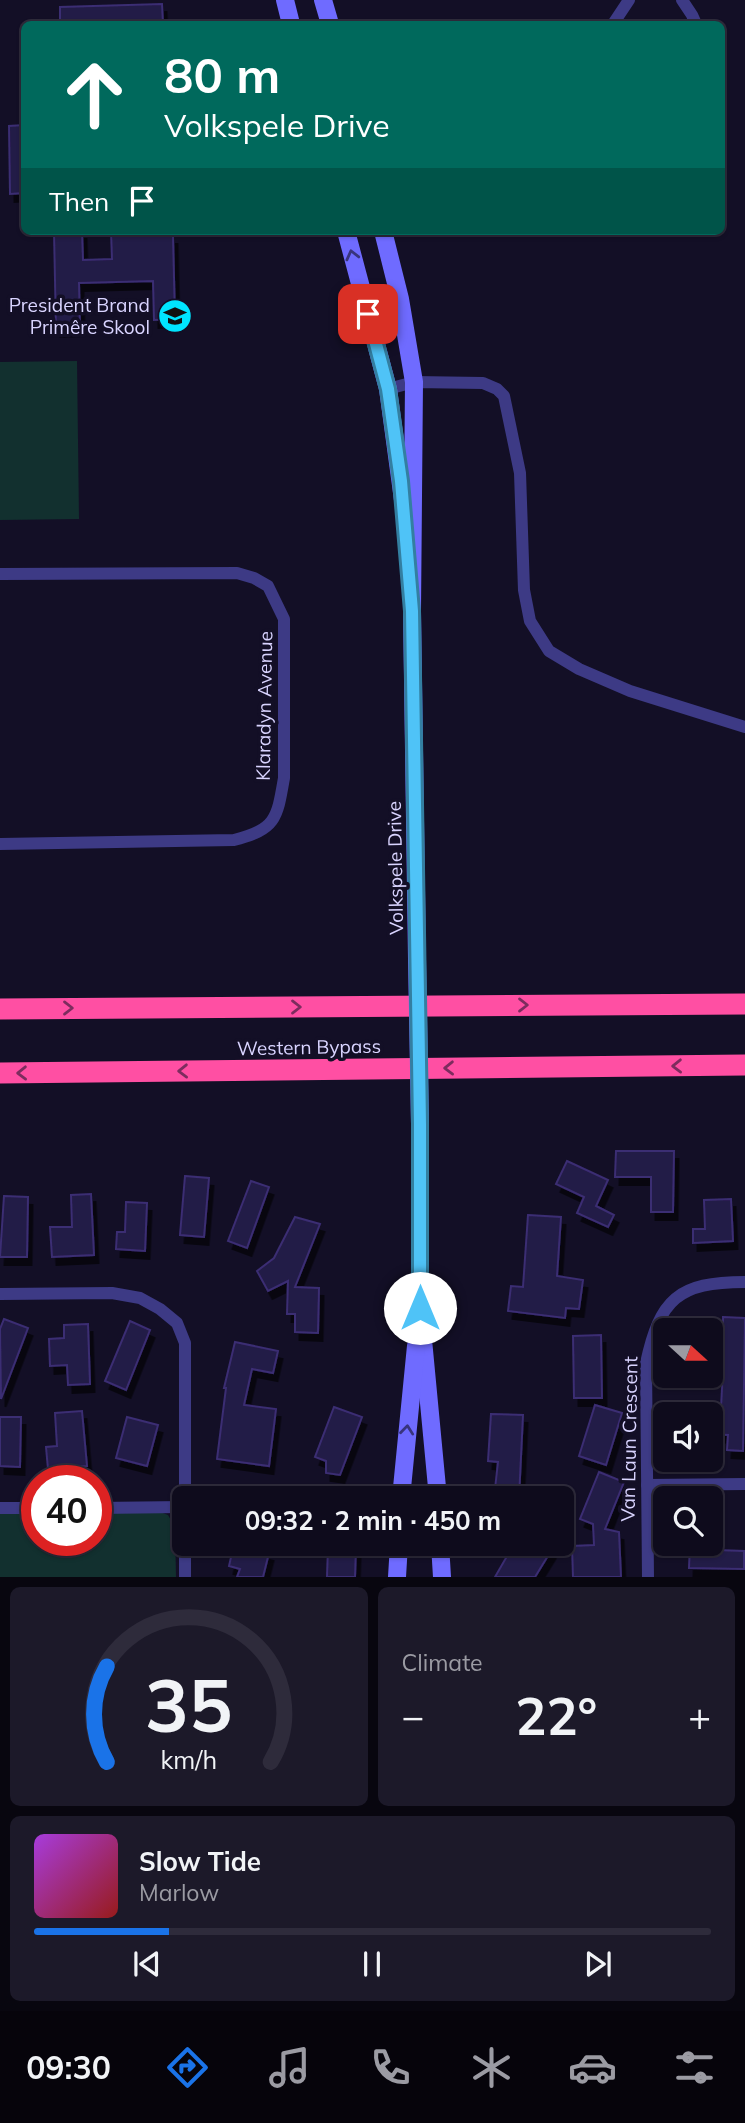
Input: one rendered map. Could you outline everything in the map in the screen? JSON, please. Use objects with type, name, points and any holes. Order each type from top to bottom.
[{"type":"highway","name":"Western Bypass","points":[[0,1009],[745,1004]]},
{"type":"highway","name":"Western Bypass","points":[[0,1073],[745,1065]]},
{"type":"street","points":[[285,0],[291,21]]},
{"type":"street","points":[[324,0],[329,21]]},
{"type":"street","points":[[682,0],[695,21]]},
{"type":"street","points":[[614,21],[624,2]]},
{"type":"street","name":"Volkspele Drive","points":[[347,235],[388,389],[401,481],[412,611]]},
{"type":"street","name":"Volkspele Drive","points":[[384,235],[400,299],[414,382],[412,611],[420,1124],[420,1308]]},
{"type":"street","points":[[388,389],[414,382],[483,383],[497,388],[504,396],[520,473],[524,590],[530,621],[549,651],[630,691],[745,727]]},
{"type":"street","name":"Klaradyn Avenue","points":[[0,574],[237,573],[268,586],[284,619],[284,778],[272,823],[258,834],[233,840],[0,844]]},
{"type":"street","name":"Van Laun Crescent","points":[[648,1577],[646,1363],[653,1333],[663,1312],[676,1297],[691,1289],[722,1282],[745,1282]]},
{"type":"street","points":[[0,1294],[112,1293],[131,1296],[160,1309],[177,1323],[185,1343],[185,1486]]},
{"type":"street","points":[[420,1308],[437,1486]]},
{"type":"street","points":[[402,1486],[420,1308]]},
{"type":"street","points":[[403,1466],[436,1466]]},
{"type":"street","points":[[647,1485],[745,1484]]},
{"type":"street","points":[[112,1508],[172,1507]]},
{"type":"street","points":[[0,1508],[21,1508]]},
{"type":"street","points":[[185,1556],[185,1577]]},
{"type":"street","points":[[397,1577],[398,1556]]},
{"type":"street","points":[[441,1556],[442,1577]]},
{"type":"green space","points":[[77,361],[79,519],[0,520],[0,362]]},
{"type":"green space","points":[[152,1509],[168,1515],[172,1522],[172,1556],[176,1556],[176,1577],[0,1577],[0,1511],[21,1511],[21,1556],[112,1556],[112,1510]]},
{"type":"building","points":[[162,4],[163,21],[60,21],[60,7]]},
{"type":"building","points":[[21,125],[21,193],[10,194],[9,126]]},
{"type":"building","points":[[54,235],[82,235],[83,260],[112,259],[111,235],[173,236],[175,319],[154,320],[153,281],[79,283],[80,328],[56,329]]},
{"type":"building","points":[[616,1151],[674,1151],[673,1212],[651,1212],[651,1177],[615,1177]]},
{"type":"building","points":[[567,1161],[608,1180],[596,1206],[614,1215],[608,1227],[577,1213],[584,1197],[556,1184]]},
{"type":"building","points":[[185,1176],[209,1178],[204,1237],[180,1235]]},
{"type":"building","points":[[251,1181],[269,1187],[247,1248],[228,1241]]},
{"type":"building","points":[[91,1194],[94,1255],[52,1257],[50,1227],[72,1227],[71,1195]]},
{"type":"building","points":[[4,1196],[28,1197],[27,1257],[0,1257]]},
{"type":"building","points":[[731,1199],[733,1241],[693,1243],[693,1229],[705,1229],[704,1200]]},
{"type":"building","points":[[126,1202],[147,1203],[145,1251],[116,1249],[117,1232],[125,1232]]},
{"type":"building","points":[[528,1215],[561,1217],[557,1276],[583,1280],[579,1309],[566,1308],[565,1318],[508,1311],[511,1286],[523,1287]]},
{"type":"building","points":[[295,1217],[320,1224],[295,1287],[319,1288],[318,1333],[295,1332],[295,1314],[287,1314],[288,1281],[268,1291],[257,1271],[274,1258]]},
{"type":"building","points":[[723,1318],[745,1318],[743,1451],[727,1450],[728,1435],[723,1435]]},
{"type":"building","points":[[4,1319],[28,1328],[1,1399],[0,1329]]},
{"type":"building","points":[[130,1321],[150,1330],[126,1390],[105,1381]]},
{"type":"building","points":[[88,1324],[90,1384],[68,1385],[67,1365],[50,1366],[49,1339],[64,1338],[64,1325]]},
{"type":"building","points":[[601,1335],[602,1398],[574,1398],[573,1336]]},
{"type":"building","points":[[235,1342],[278,1351],[273,1373],[252,1369],[244,1405],[276,1409],[269,1466],[217,1459],[224,1388]]},
{"type":"building","points":[[595,1405],[622,1413],[606,1465],[579,1456]]},
{"type":"building","points":[[334,1407],[362,1417],[340,1475],[326,1473],[326,1461],[315,1457]]},
{"type":"building","points":[[82,1411],[87,1465],[48,1465],[46,1447],[57,1446],[55,1413]]},
{"type":"building","points":[[491,1414],[523,1415],[520,1486],[495,1486],[498,1462],[488,1461]]},
{"type":"building","points":[[0,1417],[21,1417],[20,1467],[0,1466]]},
{"type":"building","points":[[127,1417],[158,1425],[147,1466],[116,1458]]},
{"type":"building","points":[[599,1472],[624,1482],[605,1529],[619,1532],[621,1577],[573,1577],[574,1546],[594,1545],[593,1524],[580,1519]]},
{"type":"building","points":[[723,1550],[744,1551],[744,1569],[689,1568],[690,1556],[723,1556]]},
{"type":"building","points":[[231,1556],[268,1556],[263,1577],[237,1577],[240,1569],[229,1566]]},
{"type":"building","points":[[328,1556],[356,1556],[355,1577],[327,1577]]},
{"type":"building","points":[[507,1556],[548,1556],[535,1577],[495,1577]]},
{"type":"place","name":"President Brand Primêre Skool","points":[[175,316]]},
{"type":"route","points":[[368,314],[388,389],[401,481],[412,611],[420,1124],[420,1308]]}]
